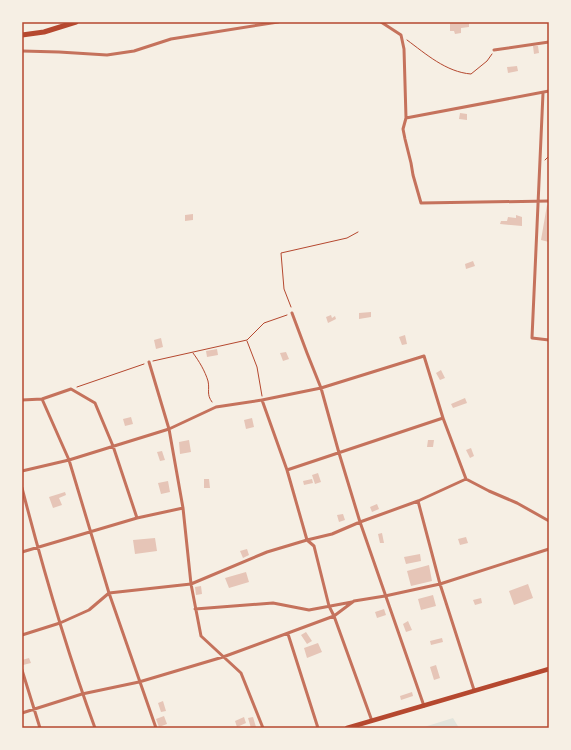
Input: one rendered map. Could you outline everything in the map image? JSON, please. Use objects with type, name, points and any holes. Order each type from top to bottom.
[{"type":"main road","points":[[22,36],[44,32],[76,22]]},
{"type":"main road","points":[[347,728],[549,669]]},
{"type":"street","points":[[22,52],[107,55],[134,52],[172,39],[278,22]]},
{"type":"street","points":[[381,22],[401,35],[404,49],[406,118],[403,129],[413,175],[422,204],[539,200],[549,201]]},
{"type":"street","points":[[494,50],[549,42]]},
{"type":"street","points":[[406,118],[549,91]]},
{"type":"street","points":[[543,93],[532,338],[549,340]]},
{"type":"street","points":[[292,312],[321,388],[360,522],[424,706]]},
{"type":"street","points":[[22,471],[68,460],[169,429],[216,407],[262,400],[321,388],[424,356],[443,418],[466,479],[517,503],[549,521]]},
{"type":"street","points":[[148,362],[169,429],[183,508],[191,584],[201,636],[241,673],[263,728]]},
{"type":"street","points":[[22,400],[42,399],[71,389],[95,403],[113,446],[137,518]]},
{"type":"street","points":[[42,399],[68,460],[109,593],[156,728]]},
{"type":"street","points":[[262,400],[287,470],[307,540],[314,546],[330,606],[372,721]]},
{"type":"street","points":[[287,470],[443,418]]},
{"type":"street","points":[[22,635],[60,623],[89,610],[109,593],[191,584],[267,552],[332,534],[418,501],[466,479]]},
{"type":"street","points":[[22,488],[60,623],[82,694],[95,728]]},
{"type":"street","points":[[418,501],[440,584],[474,690]]},
{"type":"street","points":[[22,552],[137,518],[183,508]]},
{"type":"street","points":[[195,609],[274,603],[309,610],[440,584],[549,549]]},
{"type":"street","points":[[22,713],[82,694],[139,682],[223,657],[334,616],[354,601]]},
{"type":"street","points":[[288,634],[318,728]]},
{"type":"street","points":[[22,670],[40,728]]},
{"type":"path","points":[[401,35],[435,60],[461,73],[471,74],[486,61],[494,50]]},
{"type":"path","points":[[71,389],[148,362],[247,340],[264,323],[273,321],[292,312],[284,289],[281,253],[347,238],[358,232]]},
{"type":"path","points":[[247,340],[257,367],[262,400]]},
{"type":"path","points":[[193,352],[200,362],[208,382],[208,397],[216,407]]},
{"type":"shaded area","points":[[453,718],[459,728],[421,728]]},
{"type":"building","points":[[469,22],[469,27],[461,28],[461,33],[455,34],[454,31],[450,31],[450,23]]},
{"type":"building","points":[[533,46],[538,46],[539,53],[534,54]]},
{"type":"building","points":[[517,66],[518,71],[508,73],[507,67]]},
{"type":"building","points":[[460,113],[467,114],[467,120],[459,119]]},
{"type":"building","points":[[547,205],[549,206],[549,242],[541,240]]},
{"type":"building","points":[[193,214],[193,220],[185,221],[185,215]]},
{"type":"building","points":[[516,215],[522,217],[522,226],[500,224],[501,221],[507,221],[508,217],[516,218]]},
{"type":"building","points":[[473,261],[475,266],[466,269],[465,264]]},
{"type":"building","points":[[371,312],[371,317],[359,319],[359,313]]},
{"type":"building","points":[[331,315],[332,318],[335,316],[336,319],[328,323],[326,317]]},
{"type":"building","points":[[405,335],[407,344],[402,345],[399,337]]},
{"type":"building","points":[[161,338],[163,347],[156,349],[154,340]]},
{"type":"building","points":[[217,349],[218,355],[207,357],[206,351]]},
{"type":"building","points":[[286,352],[289,359],[283,361],[280,353]]},
{"type":"building","points":[[441,370],[445,378],[440,380],[436,373]]},
{"type":"building","points":[[465,398],[467,403],[453,408],[451,404]]},
{"type":"building","points":[[131,417],[133,424],[125,426],[123,419]]},
{"type":"building","points":[[252,418],[254,427],[246,429],[244,420]]},
{"type":"building","points":[[189,440],[191,452],[180,454],[179,442]]},
{"type":"building","points":[[428,440],[434,440],[433,447],[427,447]]},
{"type":"building","points":[[471,448],[474,456],[470,458],[466,450]]},
{"type":"building","points":[[162,451],[165,460],[160,461],[157,452]]},
{"type":"building","points":[[318,473],[321,482],[315,484],[312,475]]},
{"type":"building","points":[[204,479],[209,479],[210,488],[204,488]]},
{"type":"building","points":[[312,479],[313,483],[304,485],[303,481]]},
{"type":"building","points":[[168,481],[170,492],[161,494],[158,483]]},
{"type":"building","points":[[65,492],[66,495],[59,498],[62,505],[53,508],[49,497]]},
{"type":"building","points":[[377,504],[379,509],[372,512],[370,507]]},
{"type":"building","points":[[343,514],[345,520],[339,522],[337,515]]},
{"type":"building","points":[[382,533],[384,543],[380,543],[378,534]]},
{"type":"building","points":[[466,537],[468,543],[460,545],[458,539]]},
{"type":"building","points":[[155,538],[157,551],[135,554],[133,540]]},
{"type":"building","points":[[247,549],[249,555],[243,558],[240,551]]},
{"type":"building","points":[[420,554],[421,561],[406,564],[404,557]]},
{"type":"building","points":[[429,565],[432,581],[411,586],[407,571]]},
{"type":"building","points":[[246,572],[249,582],[229,588],[225,578]]},
{"type":"building","points":[[528,584],[533,598],[514,605],[509,591]]},
{"type":"building","points":[[201,586],[202,594],[196,595],[195,587]]},
{"type":"building","points":[[433,595],[436,606],[421,610],[418,599]]},
{"type":"building","points":[[481,598],[482,603],[475,605],[473,600]]},
{"type":"building","points":[[384,609],[386,615],[377,618],[375,612]]},
{"type":"building","points":[[408,621],[412,630],[406,632],[403,624]]},
{"type":"building","points":[[306,632],[312,641],[307,644],[301,635]]},
{"type":"building","points":[[442,638],[443,642],[431,645],[430,641]]},
{"type":"building","points":[[318,643],[322,652],[307,658],[304,648]]},
{"type":"building","points":[[29,658],[31,663],[23,665],[22,660]]},
{"type":"building","points":[[436,665],[440,678],[434,680],[430,667]]},
{"type":"building","points":[[412,692],[413,696],[401,700],[400,696]]},
{"type":"building","points":[[163,701],[166,711],[161,712],[158,703]]},
{"type":"building","points":[[164,716],[167,724],[159,727],[156,719]]},
{"type":"building","points":[[244,717],[246,723],[237,727],[235,721]]},
{"type":"building","points":[[253,717],[256,727],[251,728],[248,718]]}]
